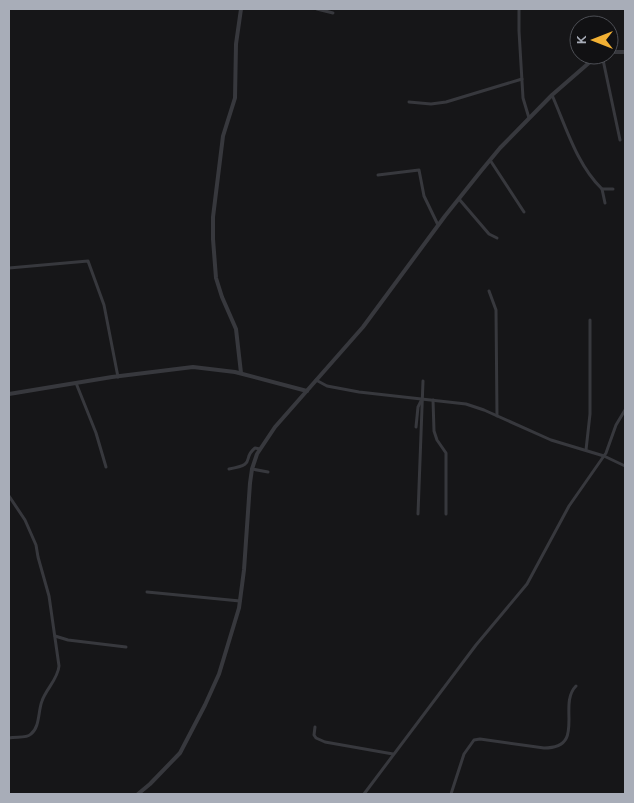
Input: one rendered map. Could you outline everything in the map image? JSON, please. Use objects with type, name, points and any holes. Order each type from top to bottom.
[{"type":"street","points":[[241,9],[236,44],[235,98],[223,136],[213,217],[213,239],[216,278],[236,329],[241,373]]},
{"type":"street","points":[[317,9],[333,13]]},
{"type":"street","points":[[519,9],[523,98],[529,118]]},
{"type":"street","points":[[138,794],[180,753],[219,674],[240,601],[252,469],[260,449],[275,427],[363,327],[490,160],[552,95],[588,65]]},
{"type":"street","points":[[602,65],[620,140]]},
{"type":"street","points":[[409,102],[431,104],[446,102],[522,79]]},
{"type":"street","points":[[552,95],[570,140],[590,178],[602,189],[605,203]]},
{"type":"street","points":[[490,160],[524,212]]},
{"type":"street","points":[[378,175],[418,170],[424,196],[439,226]]},
{"type":"street","points":[[602,189],[613,189]]},
{"type":"street","points":[[459,199],[489,234],[497,238]]},
{"type":"street","points":[[9,268],[88,261],[104,305],[118,376]]},
{"type":"street","points":[[489,290],[496,310],[497,416]]},
{"type":"street","points":[[586,450],[590,414],[590,320]]},
{"type":"street","points":[[9,394],[118,376],[193,367],[241,373],[307,391]]},
{"type":"street","points":[[316,380],[327,386],[342,389],[466,404],[551,440],[604,456],[625,466]]},
{"type":"street","points":[[418,514],[423,381]]},
{"type":"street","points":[[76,383],[96,433],[106,467]]},
{"type":"street","points":[[416,426],[418,407],[422,399]]},
{"type":"street","points":[[433,400],[434,431],[437,440],[446,453],[446,514]]},
{"type":"street","points":[[364,794],[498,617],[527,584],[570,506],[604,456],[616,425],[625,410]]},
{"type":"street","points":[[229,469],[244,466],[252,450],[255,448],[260,449]]},
{"type":"street","points":[[252,469],[268,472]]},
{"type":"street","points":[[9,496],[25,520],[36,545],[49,596],[56,636],[58,672],[41,702],[34,730],[26,736],[9,738]]},
{"type":"street","points":[[147,592],[240,601]]},
{"type":"street","points":[[56,636],[68,640],[126,648]]},
{"type":"street","points":[[451,794],[464,754],[474,740],[544,748],[552,748],[564,742],[568,737],[568,712],[572,689],[576,686]]},
{"type":"street","points":[[315,727],[314,735],[316,738],[325,742],[393,754]]}]
